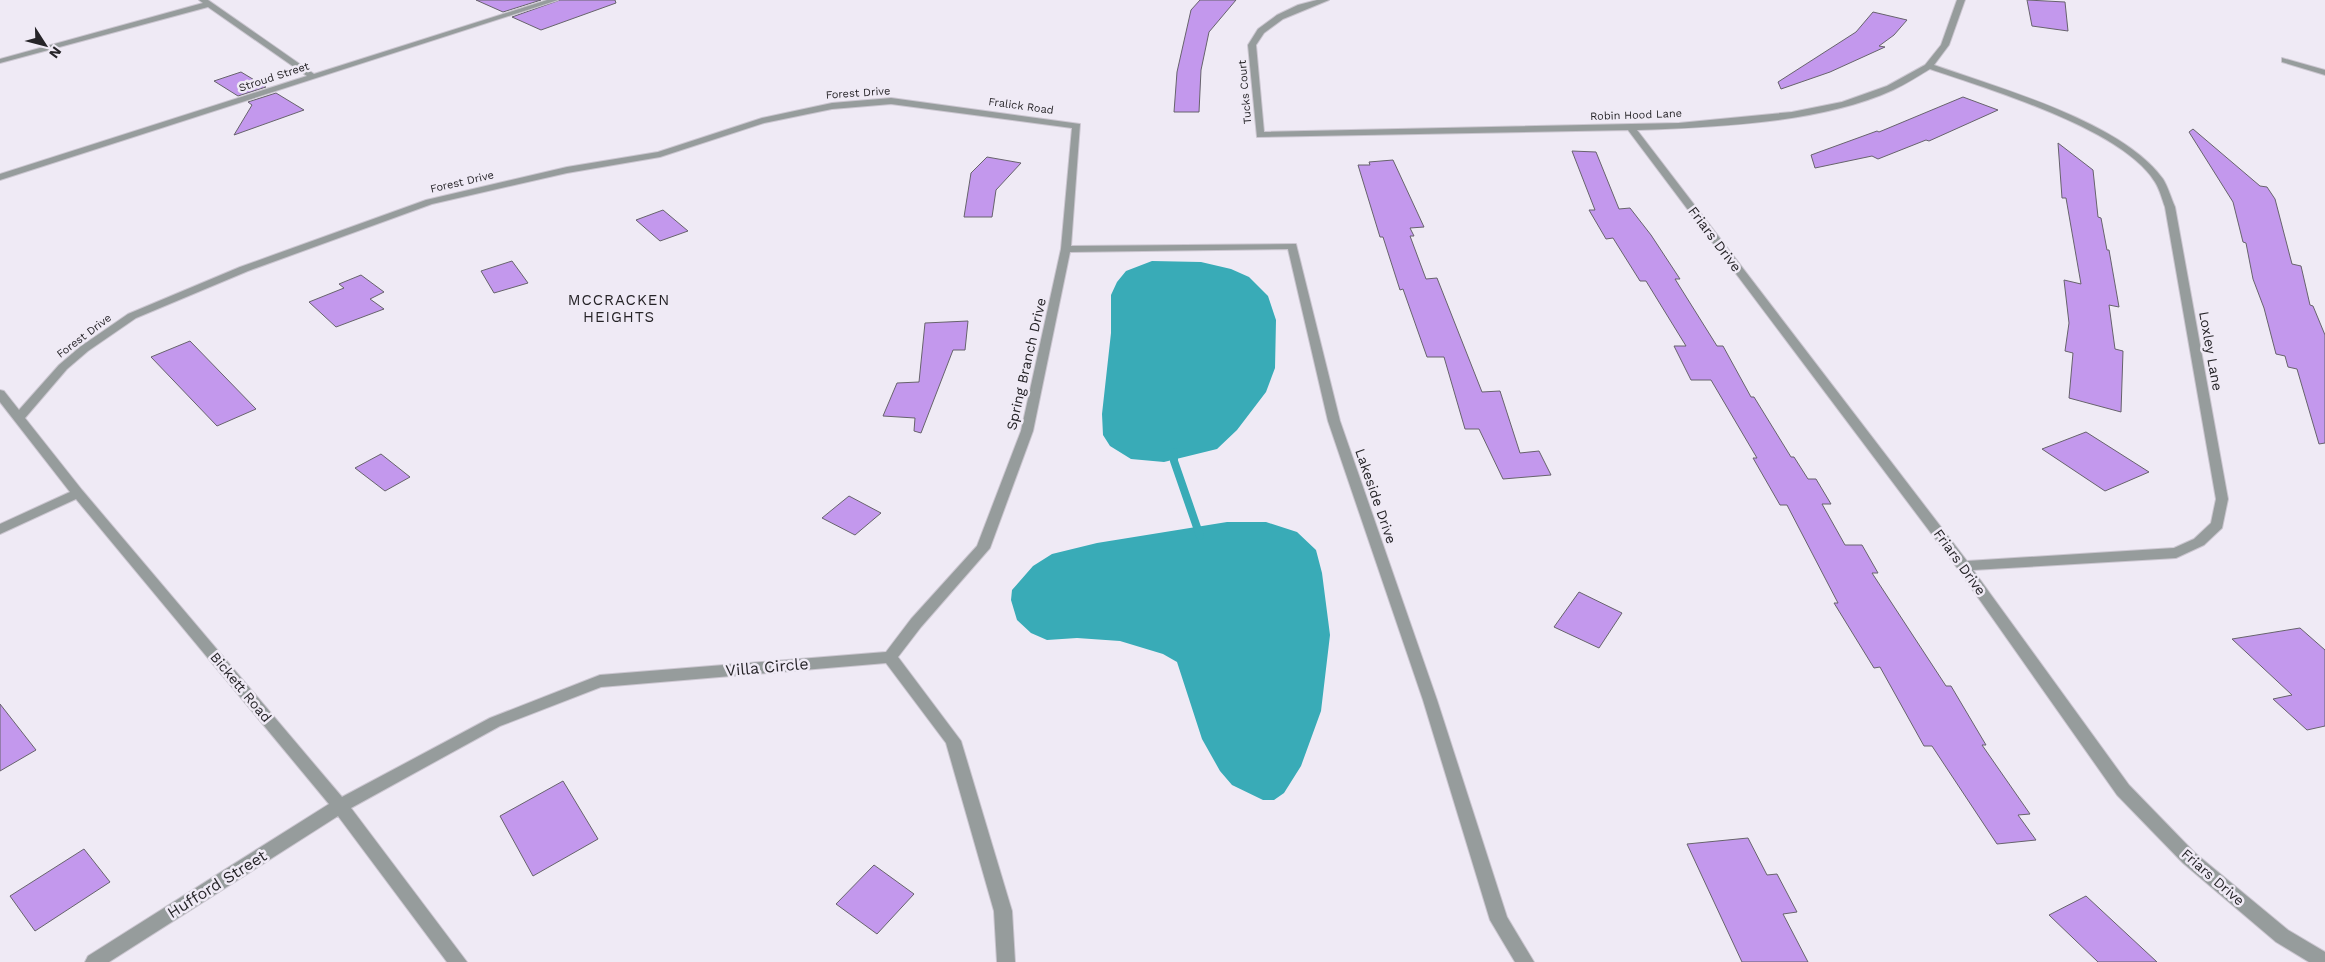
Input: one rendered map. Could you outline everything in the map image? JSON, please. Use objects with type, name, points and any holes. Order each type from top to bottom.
[{"type":"street","name":"Stroud Street","points":[[0,177],[554,0]]},
{"type":"street","name":"Tucks Court","points":[[1260,135],[1252,45],[1261,31],[1280,17],[1301,7],[1325,0]]},
{"type":"street","name":"Robin Hood Lane","points":[[1260,135],[1700,124],[1813,110],[1880,92],[1908,79],[1929,66],[1947,42],[1961,0]]},
{"type":"street","points":[[0,61],[206,2],[312,76]]},
{"type":"street","points":[[2285,60],[2325,73]]},
{"type":"street","name":"Loxley Lane","points":[[1929,66],[2034,104],[2096,130],[2136,157],[2158,179],[2170,207],[2222,499],[2217,525],[2199,542],[2176,553],[1963,566]]},
{"type":"street","name":"Forest Drive","points":[[19,418],[63,367],[84,349],[132,316],[244,269],[429,202],[567,170],[660,154],[762,121],[832,106],[891,101],[962,110]]},
{"type":"street","name":"Fralick Road","points":[[962,110],[1077,126]]},
{"type":"street","name":"Spring Branch Drive","points":[[890,657],[916,623],[983,548],[1028,431],[1066,249],[1077,126]]},
{"type":"street","name":"Friars Drive","points":[[1630,127],[1963,566],[2123,790],[2189,858],[2282,936],[2325,962]]},
{"type":"street","name":"Lakeside Drive","points":[[1066,249],[1292,246],[1334,421],[1430,700],[1499,920],[1525,962]]},
{"type":"street","name":"Bickett Road","points":[[0,394],[78,492],[340,806],[458,962]]},
{"type":"street","points":[[0,529],[78,492]]},
{"type":"street","points":[[890,657],[953,741],[1004,911],[1006,962]]},
{"type":"street","name":"Villa Circle","points":[[340,806],[495,722],[600,681],[890,657]]},
{"type":"street","name":"Hufford Street","points":[[94,962],[340,806]]},
{"type":"water","points":[[1152,261],[1201,262],[1231,269],[1249,277],[1268,296],[1276,320],[1275,368],[1266,392],[1237,430],[1217,449],[1164,462],[1131,459],[1110,446],[1103,435],[1102,414],[1111,333],[1111,295],[1117,282],[1126,271]]},
{"type":"water","points":[[1227,522],[1266,522],[1297,532],[1316,550],[1322,573],[1330,635],[1321,711],[1301,766],[1284,793],[1274,800],[1263,800],[1232,785],[1220,771],[1202,739],[1177,662],[1163,654],[1120,641],[1077,638],[1047,640],[1031,633],[1017,620],[1011,600],[1012,590],[1033,566],[1052,554],[1097,543]]},
{"type":"building","points":[[476,0],[541,0],[503,12]]},
{"type":"building","points":[[560,0],[615,0],[616,3],[541,30],[512,17]]},
{"type":"building","points":[[1200,0],[1236,0],[1209,32],[1201,70],[1199,112],[1174,112],[1177,72],[1191,10]]},
{"type":"building","points":[[2027,0],[2065,2],[2068,31],[2032,26]]},
{"type":"building","points":[[1873,12],[1907,20],[1894,35],[1879,46],[1885,47],[1830,72],[1781,89],[1778,82],[1856,32]]},
{"type":"building","points":[[241,72],[266,87],[238,96],[214,81]]},
{"type":"building","points":[[276,93],[304,110],[234,135],[252,105],[248,102]]},
{"type":"building","points":[[1963,97],[1998,110],[1929,141],[1926,140],[1878,159],[1872,156],[1815,168],[1811,155],[1877,131],[1879,132]]},
{"type":"building","points":[[2193,129],[2260,186],[2267,187],[2275,199],[2292,264],[2301,266],[2310,305],[2313,306],[2325,335],[2325,443],[2319,444],[2297,369],[2288,367],[2285,356],[2276,354],[2264,308],[2253,279],[2246,243],[2243,242],[2233,202],[2189,132]]},
{"type":"building","points":[[2058,143],[2093,170],[2098,217],[2101,218],[2107,250],[2109,250],[2119,307],[2109,305],[2115,349],[2123,351],[2121,412],[2069,398],[2073,353],[2065,351],[2069,323],[2064,280],[2081,284],[2066,198],[2062,198]]},
{"type":"building","points":[[1572,151],[1596,152],[1619,209],[1630,208],[1651,235],[1680,279],[1675,279],[1717,346],[1723,346],[1751,397],[1754,397],[1791,457],[1794,457],[1808,479],[1816,479],[1831,504],[1822,504],[1845,545],[1862,545],[1878,573],[1872,573],[1946,686],[1951,686],[1986,745],[1982,745],[2030,814],[2018,815],[2036,840],[1997,844],[1932,746],[1924,746],[1880,667],[1874,668],[1834,603],[1838,603],[1787,505],[1780,505],[1753,458],[1757,458],[1711,380],[1691,380],[1674,346],[1686,346],[1646,281],[1640,281],[1613,238],[1606,239],[1589,210],[1595,210]]},
{"type":"building","points":[[987,157],[1021,163],[996,190],[992,217],[964,217],[971,173]]},
{"type":"building","points":[[1393,160],[1424,227],[1410,228],[1414,236],[1410,236],[1426,279],[1437,278],[1482,392],[1500,391],[1520,453],[1539,451],[1551,475],[1503,479],[1479,429],[1465,429],[1444,357],[1427,357],[1403,289],[1400,290],[1383,237],[1380,237],[1358,165],[1370,165],[1369,162]]},
{"type":"building","points":[[663,210],[688,231],[660,241],[636,220]]},
{"type":"building","points":[[512,261],[528,283],[494,293],[481,271]]},
{"type":"building","points":[[361,275],[384,292],[370,299],[384,309],[336,327],[309,302],[344,288],[339,284]]},
{"type":"building","points":[[968,321],[965,350],[953,350],[921,433],[914,431],[915,418],[883,416],[897,383],[919,382],[925,323]]},
{"type":"building","points":[[190,341],[256,409],[217,426],[151,357]]},
{"type":"building","points":[[2086,432],[2149,472],[2105,491],[2042,449]]},
{"type":"building","points":[[381,454],[410,477],[385,491],[355,468]]},
{"type":"building","points":[[849,496],[881,513],[855,535],[822,518]]},
{"type":"building","points":[[1579,592],[1622,613],[1599,648],[1554,627]]},
{"type":"building","points":[[2300,628],[2325,650],[2325,726],[2307,730],[2273,699],[2292,695],[2232,639]]},
{"type":"building","points":[[0,704],[36,750],[0,771]]},
{"type":"building","points":[[563,781],[598,839],[533,876],[500,816]]},
{"type":"building","points":[[1748,838],[1767,875],[1777,874],[1797,912],[1783,914],[1808,962],[1742,962],[1687,844]]},
{"type":"building","points":[[84,849],[110,882],[35,931],[10,896]]},
{"type":"building","points":[[874,865],[914,894],[877,934],[836,904]]},
{"type":"building","points":[[2086,896],[2157,962],[2098,962],[2049,915]]},
{"type":"waterway","points":[[1174,452],[1174,461],[1200,536]]},
{"type":"district","name":"MCCRACKEN HEIGHTS","points":[[619,308]]}]
